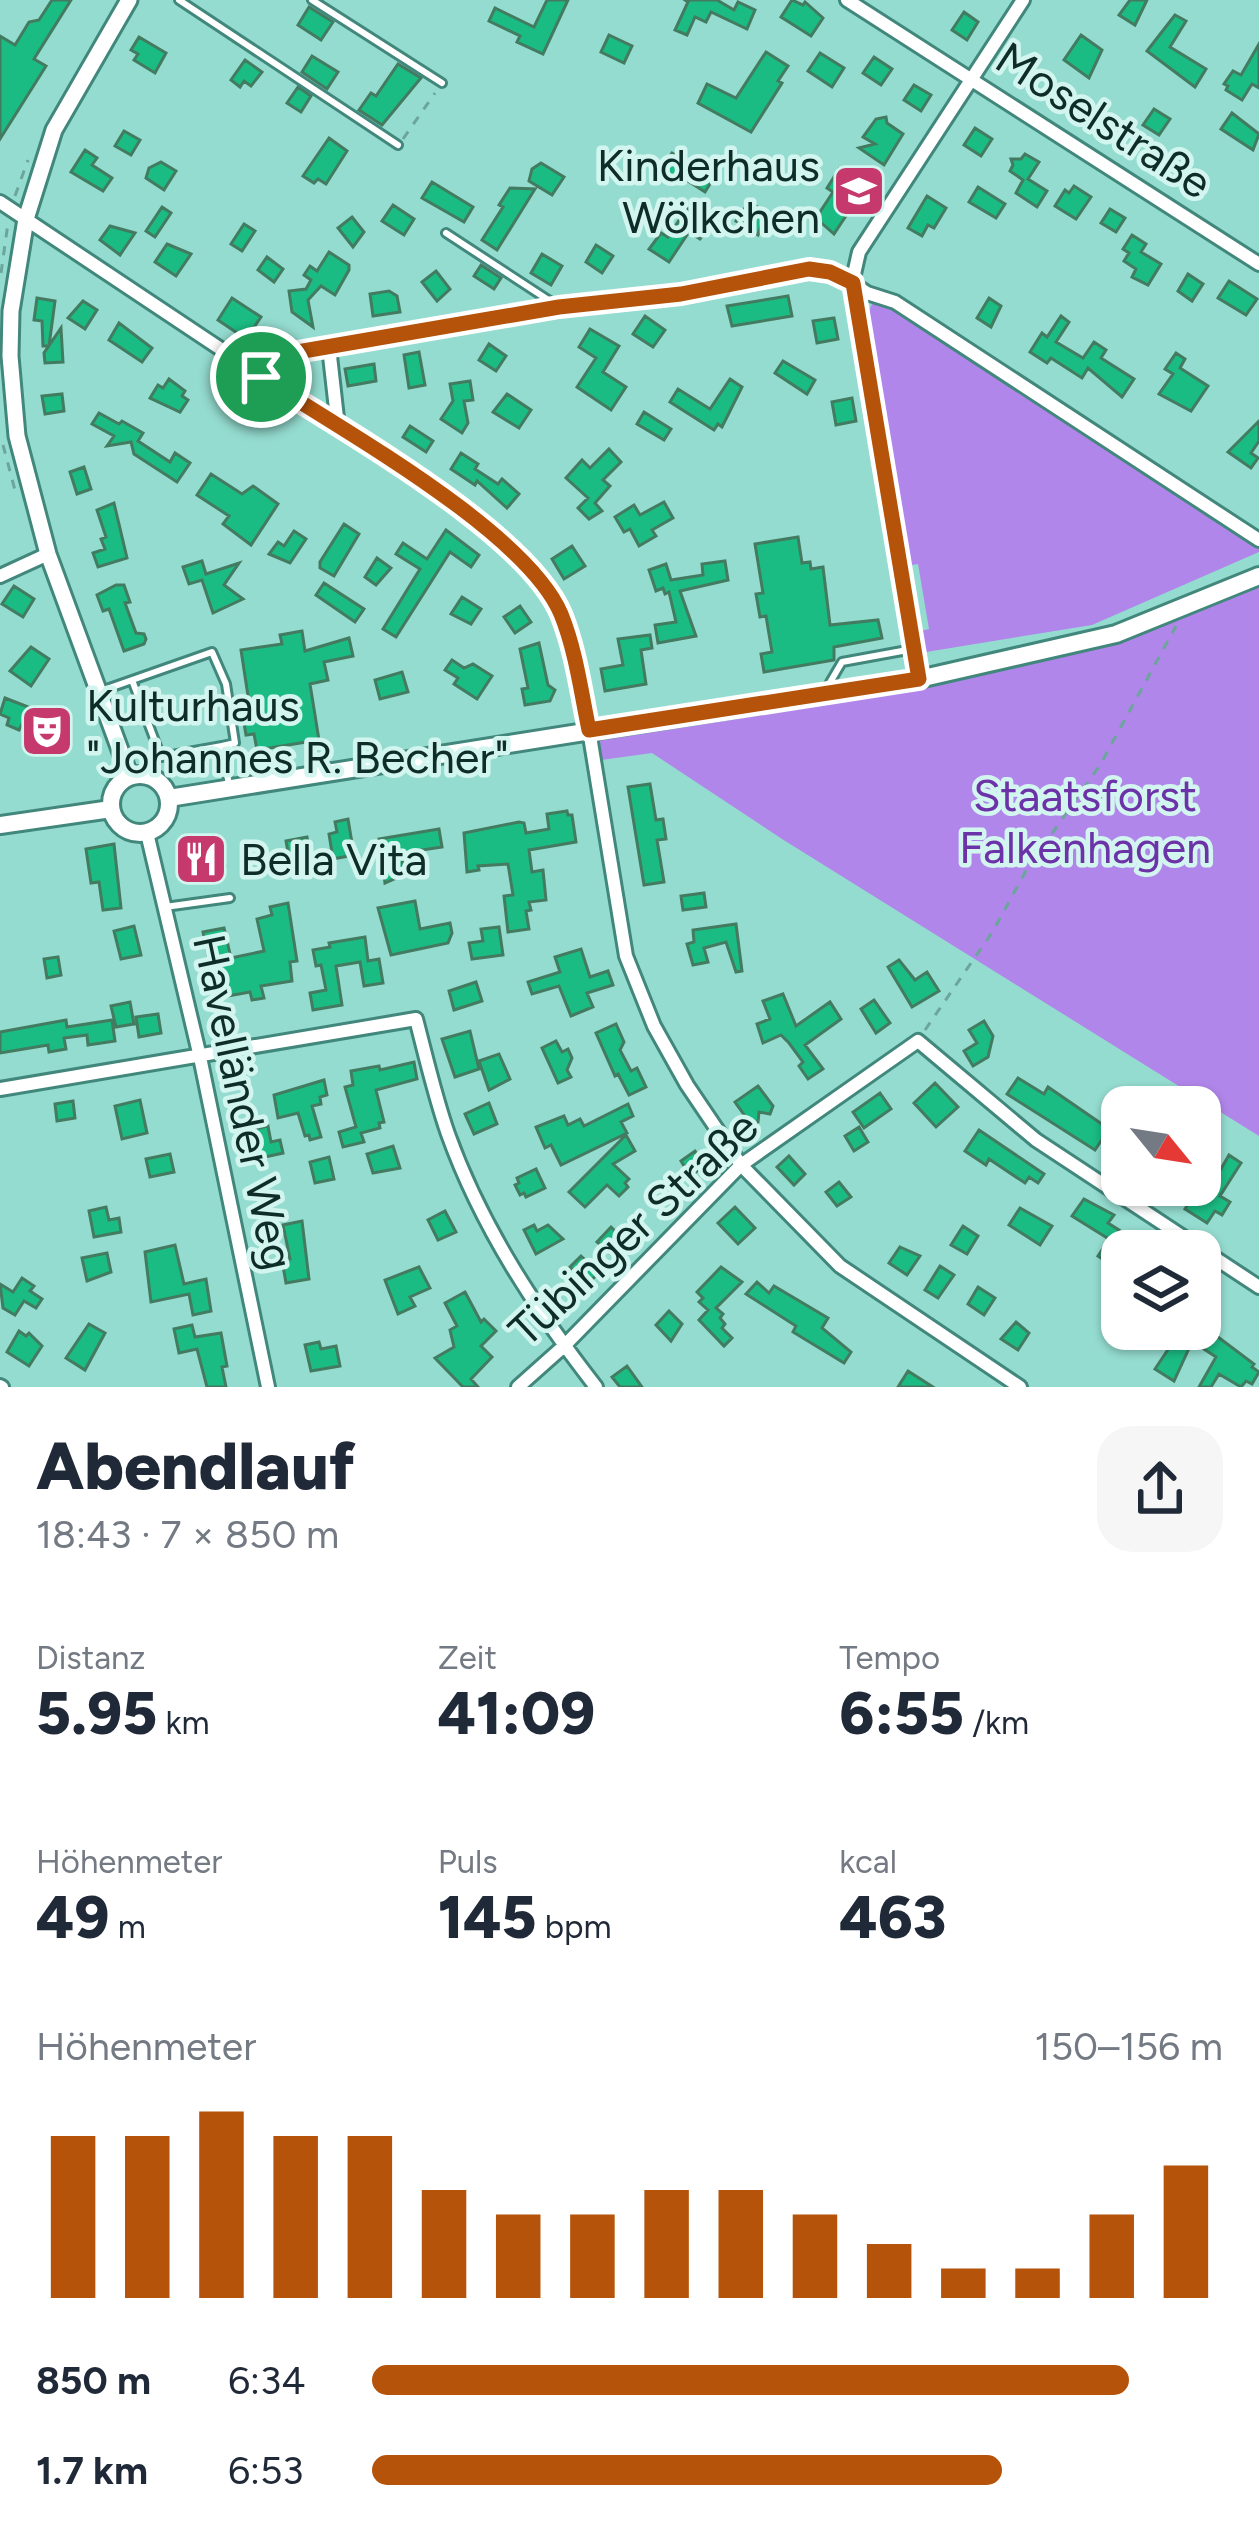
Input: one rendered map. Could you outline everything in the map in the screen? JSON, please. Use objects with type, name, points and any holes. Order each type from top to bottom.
[{"type":"main road","points":[[169,798],[919,679],[1115,634],[1259,576]]},
{"type":"main road","points":[[150,776],[169,798],[163,823],[147,832],[128,831],[111,809],[115,790],[130,777],[150,776]]},
{"type":"main road","points":[[0,825],[111,809]]},
{"type":"street","points":[[129,0],[54,130],[26,220],[11,311],[10,356],[17,436],[48,554],[130,777]]},
{"type":"street","name":"Moselstraße","points":[[847,0],[1259,264]]},
{"type":"street","points":[[919,679],[853,283],[860,252],[1023,0]]},
{"type":"street","points":[[5,206],[448,500],[518,552],[560,610],[589,730],[626,956],[655,1026],[687,1085],[741,1165],[840,1266],[1020,1387]]},
{"type":"street","points":[[261,377],[280,355],[559,307],[681,294],[809,269],[830,272],[895,302],[1259,540]]},
{"type":"street","points":[[328,347],[338,427]]},
{"type":"street","points":[[0,576],[48,554]]},
{"type":"street","name":"Havelländer Weg","points":[[147,832],[200,1057],[268,1387]]},
{"type":"street","points":[[0,1088],[416,1019],[448,1134],[491,1233],[563,1346],[596,1387]]},
{"type":"street","points":[[918,1041],[1036,1140],[1259,1287]]},
{"type":"street","name":"Tübinger Straße","points":[[518,1387],[741,1165],[918,1041]]},
{"type":"lane","points":[[179,0],[398,146]]},
{"type":"lane","points":[[312,0],[442,83]]},
{"type":"lane","points":[[446,233],[559,307]]},
{"type":"lane","points":[[824,694],[842,662],[913,649]]},
{"type":"lane","points":[[98,692],[132,680],[212,652],[226,684],[235,743],[161,757],[132,680]]},
{"type":"lane","points":[[222,746],[230,789]]},
{"type":"lane","points":[[165,907],[230,898]]},
{"type":"path","points":[[398,146],[442,83]]},
{"type":"path","points":[[0,279],[5,206]]},
{"type":"path","points":[[918,1041],[993,931],[1027,869],[1100,765],[1188,604]]},
{"type":"green space","points":[[885,300],[1259,552],[1092,625],[920,653],[916,632],[929,629],[918,564],[906,566],[866,318],[872,304]]},
{"type":"green space","name":"Staatsforst Falkenhagen","points":[[1259,576],[1259,1136],[1221,1112],[1221,1086],[1179,1086],[652,753],[594,761],[589,730],[1075,646]]},
{"type":"building","points":[[52,0],[71,0],[34,59],[46,66],[0,139],[0,36],[15,45],[29,22],[39,20]]},
{"type":"building","points":[[547,0],[568,0],[543,54],[489,21],[495,8],[534,27]]},
{"type":"building","points":[[685,0],[717,0],[734,10],[738,2],[755,10],[747,29],[711,12],[706,22],[695,17],[687,35],[675,30]]},
{"type":"building","points":[[792,0],[805,2],[823,18],[811,36],[781,17]]},
{"type":"building","points":[[1130,0],[1147,0],[1135,25],[1119,15]]},
{"type":"building","points":[[309,7],[333,22],[321,40],[298,25]]},
{"type":"building","points":[[964,12],[978,22],[967,40],[952,30]]},
{"type":"building","points":[[1175,15],[1186,21],[1170,47],[1206,69],[1195,87],[1147,51]]},
{"type":"building","points":[[609,35],[632,46],[624,63],[601,52]]},
{"type":"building","points":[[1081,35],[1102,50],[1089,78],[1064,60]]},
{"type":"building","points":[[139,37],[166,53],[155,73],[134,60],[138,54],[131,50]]},
{"type":"building","points":[[1259,44],[1259,88],[1252,84],[1242,100],[1224,84],[1233,71],[1241,75]]},
{"type":"building","points":[[766,52],[788,66],[751,132],[698,103],[707,84],[736,98]]},
{"type":"building","points":[[820,53],[844,68],[832,87],[808,71]]},
{"type":"building","points":[[312,56],[338,72],[327,89],[302,72]]},
{"type":"building","points":[[874,57],[892,69],[881,85],[863,73]]},
{"type":"building","points":[[245,60],[262,72],[251,86],[244,81],[240,87],[231,80]]},
{"type":"building","points":[[398,64],[421,78],[382,125],[359,110],[371,93],[376,96]]},
{"type":"building","points":[[914,85],[931,95],[921,111],[904,100]]},
{"type":"building","points":[[298,87],[311,96],[301,112],[287,103]]},
{"type":"building","points":[[1154,109],[1170,119],[1159,135],[1143,125]]},
{"type":"building","points":[[1232,113],[1259,134],[1253,150],[1221,129]]},
{"type":"building","points":[[886,117],[903,134],[884,165],[859,148],[875,144],[863,137],[876,119]]},
{"type":"building","points":[[975,128],[992,139],[981,156],[964,145]]},
{"type":"building","points":[[124,131],[140,140],[131,155],[115,146]]},
{"type":"building","points":[[329,138],[347,151],[326,184],[318,179],[314,183],[303,176]]},
{"type":"building","points":[[85,150],[97,158],[92,165],[112,178],[103,191],[71,172]]},
{"type":"building","points":[[672,153],[713,179],[705,192],[680,176],[675,182],[660,172]]},
{"type":"building","points":[[1025,154],[1039,162],[1028,179],[1047,191],[1037,207],[1016,193],[1023,180],[1010,171],[1011,159]]},
{"type":"building","points":[[161,162],[176,171],[164,190],[146,178],[149,168]]},
{"type":"building","points":[[541,163],[564,177],[552,195],[529,181],[532,169]]},
{"type":"building","points":[[839,169],[865,187],[834,234],[816,218],[833,192],[827,188]]},
{"type":"building","points":[[432,182],[473,207],[464,222],[422,198]]},
{"type":"building","points":[[1074,186],[1091,197],[1076,219],[1055,206],[1065,190],[1069,193]]},
{"type":"building","points":[[978,187],[1005,204],[996,218],[969,202]]},
{"type":"building","points":[[510,188],[535,189],[497,250],[482,240]]},
{"type":"building","points":[[927,196],[946,208],[934,228],[928,225],[922,236],[908,228]]},
{"type":"building","points":[[749,202],[766,212],[758,235],[736,221]]},
{"type":"building","points":[[393,205],[414,219],[404,235],[382,221]]},
{"type":"building","points":[[162,207],[171,213],[155,237],[146,231]]},
{"type":"building","points":[[687,208],[711,223],[700,239],[689,232],[669,262],[649,249],[661,233],[668,237]]},
{"type":"building","points":[[1110,209],[1125,218],[1116,232],[1101,223]]},
{"type":"building","points":[[352,217],[364,232],[353,247],[338,228]]},
{"type":"building","points":[[244,224],[255,231],[242,251],[231,244]]},
{"type":"building","points":[[110,226],[135,233],[120,255],[100,240]]},
{"type":"building","points":[[1132,235],[1146,244],[1141,252],[1161,264],[1148,285],[1132,277],[1136,269],[1124,261],[1129,253],[1123,249]]},
{"type":"building","points":[[167,244],[191,254],[176,276],[155,262]]},
{"type":"building","points":[[596,245],[613,256],[602,273],[586,262]]},
{"type":"building","points":[[329,252],[349,265],[349,270],[335,295],[321,286],[308,300],[313,327],[292,312],[289,291],[306,289],[311,280],[304,275],[310,266],[317,271]]},
{"type":"building","points":[[542,254],[562,266],[551,285],[531,273]]},
{"type":"building","points":[[267,257],[283,269],[274,282],[258,270]]},
{"type":"building","points":[[481,265],[501,278],[494,289],[474,276]]},
{"type":"building","points":[[436,271],[450,289],[437,301],[422,282]]},
{"type":"building","points":[[1188,274],[1203,284],[1192,301],[1178,291]]},
{"type":"building","points":[[1229,281],[1257,299],[1246,315],[1218,298]]},
{"type":"building","points":[[389,291],[397,296],[400,312],[373,316],[370,294]]},
{"type":"building","points":[[788,296],[792,316],[732,326],[727,306]]},
{"type":"building","points":[[37,298],[55,301],[49,346],[43,346],[42,321],[34,320]]},
{"type":"building","points":[[232,298],[261,317],[246,339],[218,320]]},
{"type":"building","points":[[989,298],[1001,306],[991,327],[977,318]]},
{"type":"building","points":[[83,301],[97,310],[85,329],[68,318]]},
{"type":"building","points":[[645,316],[665,330],[653,347],[633,334]]},
{"type":"building","points":[[1061,316],[1069,322],[1056,342],[1083,358],[1094,342],[1106,350],[1101,358],[1134,379],[1122,397],[1088,368],[1082,378],[1051,358],[1047,363],[1030,352]]},
{"type":"building","points":[[834,318],[838,339],[817,343],[813,321]]},
{"type":"building","points":[[119,323],[152,348],[142,362],[109,340]]},
{"type":"building","points":[[61,328],[63,362],[45,363],[44,353]]},
{"type":"building","points":[[590,329],[619,346],[603,372],[626,387],[611,410],[577,387],[596,358],[579,347]]},
{"type":"building","points":[[489,344],[506,356],[496,371],[479,360]]},
{"type":"building","points":[[419,352],[425,385],[409,388],[404,355]]},
{"type":"building","points":[[1176,353],[1185,359],[1180,368],[1208,386],[1191,411],[1159,394],[1173,374],[1165,369]]},
{"type":"building","points":[[783,361],[815,380],[807,394],[775,373]]},
{"type":"building","points":[[374,364],[376,381],[348,386],[345,369]]},
{"type":"building","points":[[169,379],[185,391],[182,396],[188,400],[180,412],[150,398]]},
{"type":"building","points":[[730,379],[742,387],[722,427],[718,424],[714,430],[670,402],[678,389],[710,409]]},
{"type":"building","points":[[470,381],[473,400],[464,401],[468,423],[462,433],[441,419],[453,401],[450,384]]},
{"type":"building","points":[[62,394],[64,411],[45,414],[42,396]]},
{"type":"building","points":[[507,394],[531,410],[519,428],[493,412]]},
{"type":"building","points":[[852,398],[856,421],[836,425],[832,402]]},
{"type":"building","points":[[644,412],[671,429],[664,440],[637,424]]},
{"type":"building","points":[[99,413],[143,433],[138,441],[170,462],[175,453],[190,463],[177,482],[134,454],[131,442],[107,446],[114,436],[92,424]]},
{"type":"building","points":[[1259,421],[1259,441],[1251,453],[1258,458],[1251,468],[1228,452]]},
{"type":"building","points":[[410,426],[433,441],[426,452],[403,437]]},
{"type":"building","points":[[609,449],[621,462],[603,480],[610,486],[595,503],[602,511],[589,519],[578,508],[588,498],[566,478],[582,460],[590,468]]},
{"type":"building","points":[[461,453],[478,464],[475,469],[498,484],[502,479],[519,494],[507,508],[477,481],[475,485],[451,469]]},
{"type":"building","points":[[84,467],[91,489],[77,494],[70,472]]},
{"type":"building","points":[[211,474],[242,494],[253,486],[278,504],[251,545],[223,524],[229,516],[197,495]]},
{"type":"building","points":[[664,502],[673,518],[652,530],[656,536],[639,546],[630,529],[624,532],[615,517],[634,505],[640,515]]},
{"type":"building","points":[[114,503],[127,558],[98,567],[93,553],[105,549],[101,539],[106,537],[97,510]]},
{"type":"building","points":[[344,524],[359,534],[334,576],[320,568],[320,562]]},
{"type":"building","points":[[446,530],[479,555],[471,567],[450,552],[396,637],[383,629],[420,569],[396,554],[403,543],[427,559]]},
{"type":"building","points":[[294,531],[306,539],[290,563],[269,554],[278,542],[284,546]]},
{"type":"building","points":[[798,537],[802,563],[810,562],[811,569],[823,567],[830,625],[878,620],[882,638],[834,647],[834,660],[764,672],[761,654],[772,652],[766,616],[760,617],[756,594],[763,593],[755,544]]},
{"type":"building","points":[[572,546],[585,566],[564,579],[552,559]]},
{"type":"building","points":[[377,558],[391,568],[376,585],[365,577]]},
{"type":"building","points":[[202,561],[206,574],[239,563],[224,585],[243,599],[213,613],[202,580],[189,584],[183,567]]},
{"type":"building","points":[[725,561],[728,580],[680,591],[696,636],[658,643],[655,625],[676,622],[669,592],[656,591],[649,570],[666,564],[671,580],[703,575],[702,564]]},
{"type":"building","points":[[324,583],[364,609],[355,622],[316,595]]},
{"type":"building","points":[[124,585],[136,633],[146,639],[124,651],[109,609],[103,611],[97,595]]},
{"type":"building","points":[[14,586],[34,599],[23,617],[2,604]]},
{"type":"building","points":[[462,597],[481,609],[471,624],[451,614]]},
{"type":"building","points":[[520,606],[531,622],[515,633],[504,617]]},
{"type":"building","points":[[302,631],[305,651],[349,638],[353,656],[324,662],[328,680],[310,684],[319,740],[257,750],[254,734],[246,735],[244,723],[252,722],[241,650],[282,644],[280,635]]},
{"type":"building","points":[[650,635],[652,648],[641,650],[646,684],[605,691],[601,669],[623,665],[618,639]]},
{"type":"building","points":[[539,643],[548,685],[555,690],[550,701],[525,705],[522,689],[528,688],[520,649]]},
{"type":"building","points":[[31,647],[49,659],[31,686],[10,671]]},
{"type":"building","points":[[452,660],[464,668],[473,664],[492,676],[477,699],[454,684],[458,678],[445,670]]},
{"type":"building","points":[[402,672],[408,692],[380,699],[375,680]]},
{"type":"building","points":[[5,698],[54,717],[46,734],[22,724],[19,730],[7,725],[9,718],[0,714]]},
{"type":"building","points":[[650,784],[656,820],[663,819],[666,839],[657,840],[664,882],[644,885],[628,787]]},
{"type":"building","points":[[567,811],[572,815],[576,842],[529,850],[532,872],[543,870],[546,900],[529,902],[529,929],[508,932],[504,896],[513,895],[508,864],[478,866],[479,870],[467,872],[464,833],[519,822],[524,823],[526,833],[549,829],[547,814]]},
{"type":"building","points":[[348,819],[354,855],[333,859],[329,834],[337,832],[335,822]]},
{"type":"building","points":[[439,829],[442,847],[402,853],[403,875],[385,883],[379,839]]},
{"type":"building","points":[[307,837],[311,860],[290,863],[286,841]]},
{"type":"building","points":[[221,843],[225,866],[194,876],[190,847]]},
{"type":"building","points":[[114,844],[121,908],[103,910],[99,882],[91,883],[86,849]]},
{"type":"building","points":[[704,893],[706,907],[683,910],[681,896]]},
{"type":"building","points":[[415,901],[420,929],[450,923],[448,943],[391,955],[378,908]]},
{"type":"building","points":[[288,903],[297,961],[290,962],[292,981],[261,986],[264,998],[252,1000],[250,992],[228,996],[219,958],[209,960],[203,932],[224,928],[231,958],[264,951],[257,919],[272,915],[270,907]]},
{"type":"building","points":[[736,924],[742,971],[736,972],[726,942],[704,948],[708,962],[693,965],[687,944],[694,942],[693,930]]},
{"type":"building","points":[[134,926],[141,955],[121,959],[114,931]]},
{"type":"building","points":[[499,927],[503,955],[472,959],[469,943],[483,941],[481,929]]},
{"type":"building","points":[[365,937],[368,961],[379,959],[383,983],[364,986],[360,962],[336,966],[342,1005],[313,1010],[310,993],[326,990],[313,950]]},
{"type":"building","points":[[581,949],[590,977],[608,971],[613,985],[587,993],[593,1007],[571,1016],[559,986],[532,994],[528,982],[560,972],[555,957]]},
{"type":"building","points":[[58,957],[61,975],[47,978],[44,959]]},
{"type":"building","points":[[899,960],[915,980],[927,972],[939,991],[912,1007],[888,967]]},
{"type":"building","points":[[476,982],[482,1001],[454,1010],[449,991]]},
{"type":"building","points":[[783,994],[796,1026],[830,1002],[841,1019],[805,1045],[823,1069],[808,1079],[789,1043],[781,1035],[763,1043],[757,1024],[770,1019],[763,1001]]},
{"type":"building","points":[[874,1000],[890,1023],[876,1033],[861,1009]]},
{"type":"building","points":[[130,1002],[134,1024],[116,1027],[111,1006]]},
{"type":"building","points":[[158,1014],[161,1033],[139,1037],[136,1017]]},
{"type":"building","points":[[66,1020],[67,1027],[112,1020],[115,1041],[88,1045],[87,1035],[64,1038],[66,1049],[49,1052],[48,1045],[0,1053],[0,1032]]},
{"type":"building","points":[[984,1021],[993,1036],[988,1057],[973,1066],[964,1051],[977,1043],[969,1030]]},
{"type":"building","points":[[616,1024],[624,1042],[620,1050],[646,1087],[629,1095],[596,1033]]},
{"type":"building","points":[[470,1031],[479,1069],[455,1077],[442,1039]]},
{"type":"building","points":[[556,1041],[572,1058],[567,1070],[571,1077],[558,1083],[542,1048]]},
{"type":"building","points":[[499,1054],[510,1079],[489,1090],[479,1061]]},
{"type":"building","points":[[414,1062],[417,1079],[376,1090],[384,1122],[379,1123],[380,1128],[361,1133],[364,1142],[343,1147],[339,1132],[356,1127],[345,1087],[353,1085],[351,1071]]},
{"type":"building","points":[[1018,1078],[1044,1094],[1048,1087],[1101,1123],[1101,1141],[1095,1150],[1007,1094]]},
{"type":"building","points":[[324,1080],[327,1095],[320,1097],[321,1104],[312,1106],[321,1137],[310,1140],[298,1113],[278,1118],[274,1095]]},
{"type":"building","points":[[935,1083],[958,1107],[936,1127],[914,1103]]},
{"type":"building","points":[[758,1086],[773,1106],[770,1114],[759,1112],[758,1122],[750,1123],[735,1102]]},
{"type":"building","points":[[880,1093],[891,1109],[864,1128],[853,1112]]},
{"type":"building","points":[[140,1100],[147,1133],[122,1139],[115,1106]]},
{"type":"building","points":[[73,1101],[75,1118],[57,1121],[55,1104]]},
{"type":"building","points":[[489,1103],[497,1124],[474,1134],[465,1114]]},
{"type":"building","points":[[628,1104],[633,1116],[621,1122],[627,1133],[561,1165],[551,1145],[545,1148],[536,1127],[564,1116],[568,1125],[580,1119],[584,1126]]},
{"type":"building","points":[[268,1126],[271,1142],[280,1140],[283,1153],[256,1159],[250,1130]]},
{"type":"building","points":[[859,1127],[868,1142],[854,1151],[845,1136]]},
{"type":"building","points":[[979,1130],[1044,1174],[1038,1183],[1029,1177],[1025,1183],[989,1159],[986,1165],[965,1151]]},
{"type":"building","points":[[626,1135],[635,1151],[613,1164],[629,1179],[628,1187],[619,1196],[607,1185],[585,1207],[569,1192]]},
{"type":"building","points":[[393,1146],[400,1168],[373,1173],[367,1154]]},
{"type":"building","points":[[695,1151],[705,1166],[690,1176],[681,1161]]},
{"type":"building","points":[[170,1154],[174,1172],[150,1177],[146,1159]]},
{"type":"building","points":[[1229,1155],[1241,1163],[1221,1194],[1221,1169]]},
{"type":"building","points":[[789,1156],[805,1174],[794,1185],[777,1167]]},
{"type":"building","points":[[329,1157],[334,1179],[315,1183],[310,1162]]},
{"type":"building","points":[[536,1169],[545,1188],[520,1195],[517,1178]]},
{"type":"building","points":[[839,1182],[851,1197],[837,1206],[826,1192]]},
{"type":"building","points":[[1221,1197],[1230,1202],[1222,1215],[1215,1211],[1207,1223],[1185,1209],[1221,1206]]},
{"type":"building","points":[[1084,1199],[1114,1215],[1108,1223],[1119,1230],[1101,1230],[1101,1234],[1072,1216]]},
{"type":"building","points":[[106,1207],[109,1220],[119,1218],[121,1232],[94,1237],[89,1211]]},
{"type":"building","points":[[735,1207],[755,1228],[738,1244],[718,1223]]},
{"type":"building","points":[[1020,1208],[1052,1226],[1040,1245],[1009,1225]]},
{"type":"building","points":[[445,1211],[456,1232],[438,1240],[428,1220]]},
{"type":"building","points":[[302,1221],[309,1279],[286,1283],[282,1260],[290,1259],[283,1225]]},
{"type":"building","points":[[534,1225],[537,1231],[548,1225],[563,1239],[536,1254],[524,1230]]},
{"type":"building","points":[[963,1226],[978,1236],[967,1254],[951,1245]]},
{"type":"building","points":[[611,1227],[625,1240],[611,1254],[597,1242]]},
{"type":"building","points":[[175,1245],[184,1284],[206,1279],[211,1311],[193,1315],[189,1294],[151,1302],[145,1252]]},
{"type":"building","points":[[900,1247],[920,1256],[907,1275],[889,1263]]},
{"type":"building","points":[[107,1253],[111,1272],[87,1281],[82,1258]]},
{"type":"building","points":[[581,1256],[599,1272],[588,1284],[570,1267]]},
{"type":"building","points":[[940,1266],[954,1275],[938,1298],[925,1290]]},
{"type":"building","points":[[419,1267],[430,1288],[410,1297],[415,1306],[398,1314],[385,1280]]},
{"type":"building","points":[[721,1267],[742,1282],[716,1308],[723,1314],[722,1328],[732,1338],[724,1346],[699,1320],[708,1310],[697,1292]]},
{"type":"building","points":[[22,1278],[42,1299],[36,1308],[24,1301],[15,1315],[3,1308],[0,1284],[13,1292]]},
{"type":"building","points":[[757,1282],[769,1293],[774,1286],[828,1318],[822,1328],[851,1352],[844,1363],[793,1332],[796,1326],[746,1294]]},
{"type":"building","points":[[978,1287],[995,1298],[984,1315],[968,1304]]},
{"type":"building","points":[[465,1292],[481,1322],[484,1319],[496,1331],[481,1346],[492,1357],[471,1379],[478,1387],[463,1387],[435,1358],[454,1347],[450,1330],[457,1326],[445,1303]]},
{"type":"building","points":[[669,1311],[682,1324],[671,1341],[656,1325]]},
{"type":"building","points":[[1016,1322],[1029,1333],[1018,1350],[1001,1339]]},
{"type":"building","points":[[89,1324],[105,1333],[85,1370],[66,1358]]},
{"type":"building","points":[[192,1325],[195,1337],[221,1333],[226,1387],[207,1387],[197,1349],[179,1353],[174,1329]]},
{"type":"building","points":[[19,1331],[29,1333],[42,1346],[29,1366],[7,1352]]},
{"type":"building","points":[[1221,1339],[1259,1372],[1252,1384],[1246,1381],[1241,1387],[1219,1374],[1211,1387],[1199,1387],[1216,1357],[1206,1350],[1221,1350]]},
{"type":"building","points":[[319,1342],[321,1349],[336,1346],[340,1366],[311,1371],[305,1345]]},
{"type":"building","points":[[1168,1350],[1188,1350],[1174,1381],[1155,1369]]},
{"type":"building","points":[[627,1366],[642,1387],[620,1387],[612,1377]]},
{"type":"building","points":[[908,1371],[933,1387],[898,1387]]},
{"type":"place","name":"Kinderhaus Wölkchen","points":[[859,191]]},
{"type":"place","name":"Kulturhaus \"Johannes R. Becher\"","points":[[47,731]]},
{"type":"place","name":"Bella Vita","points":[[201,859]]},
{"type":"route","points":[[809,269],[830,272],[853,283],[919,679],[589,730],[560,610],[518,552],[261,377],[280,355],[559,307],[681,294],[809,269]]}]
